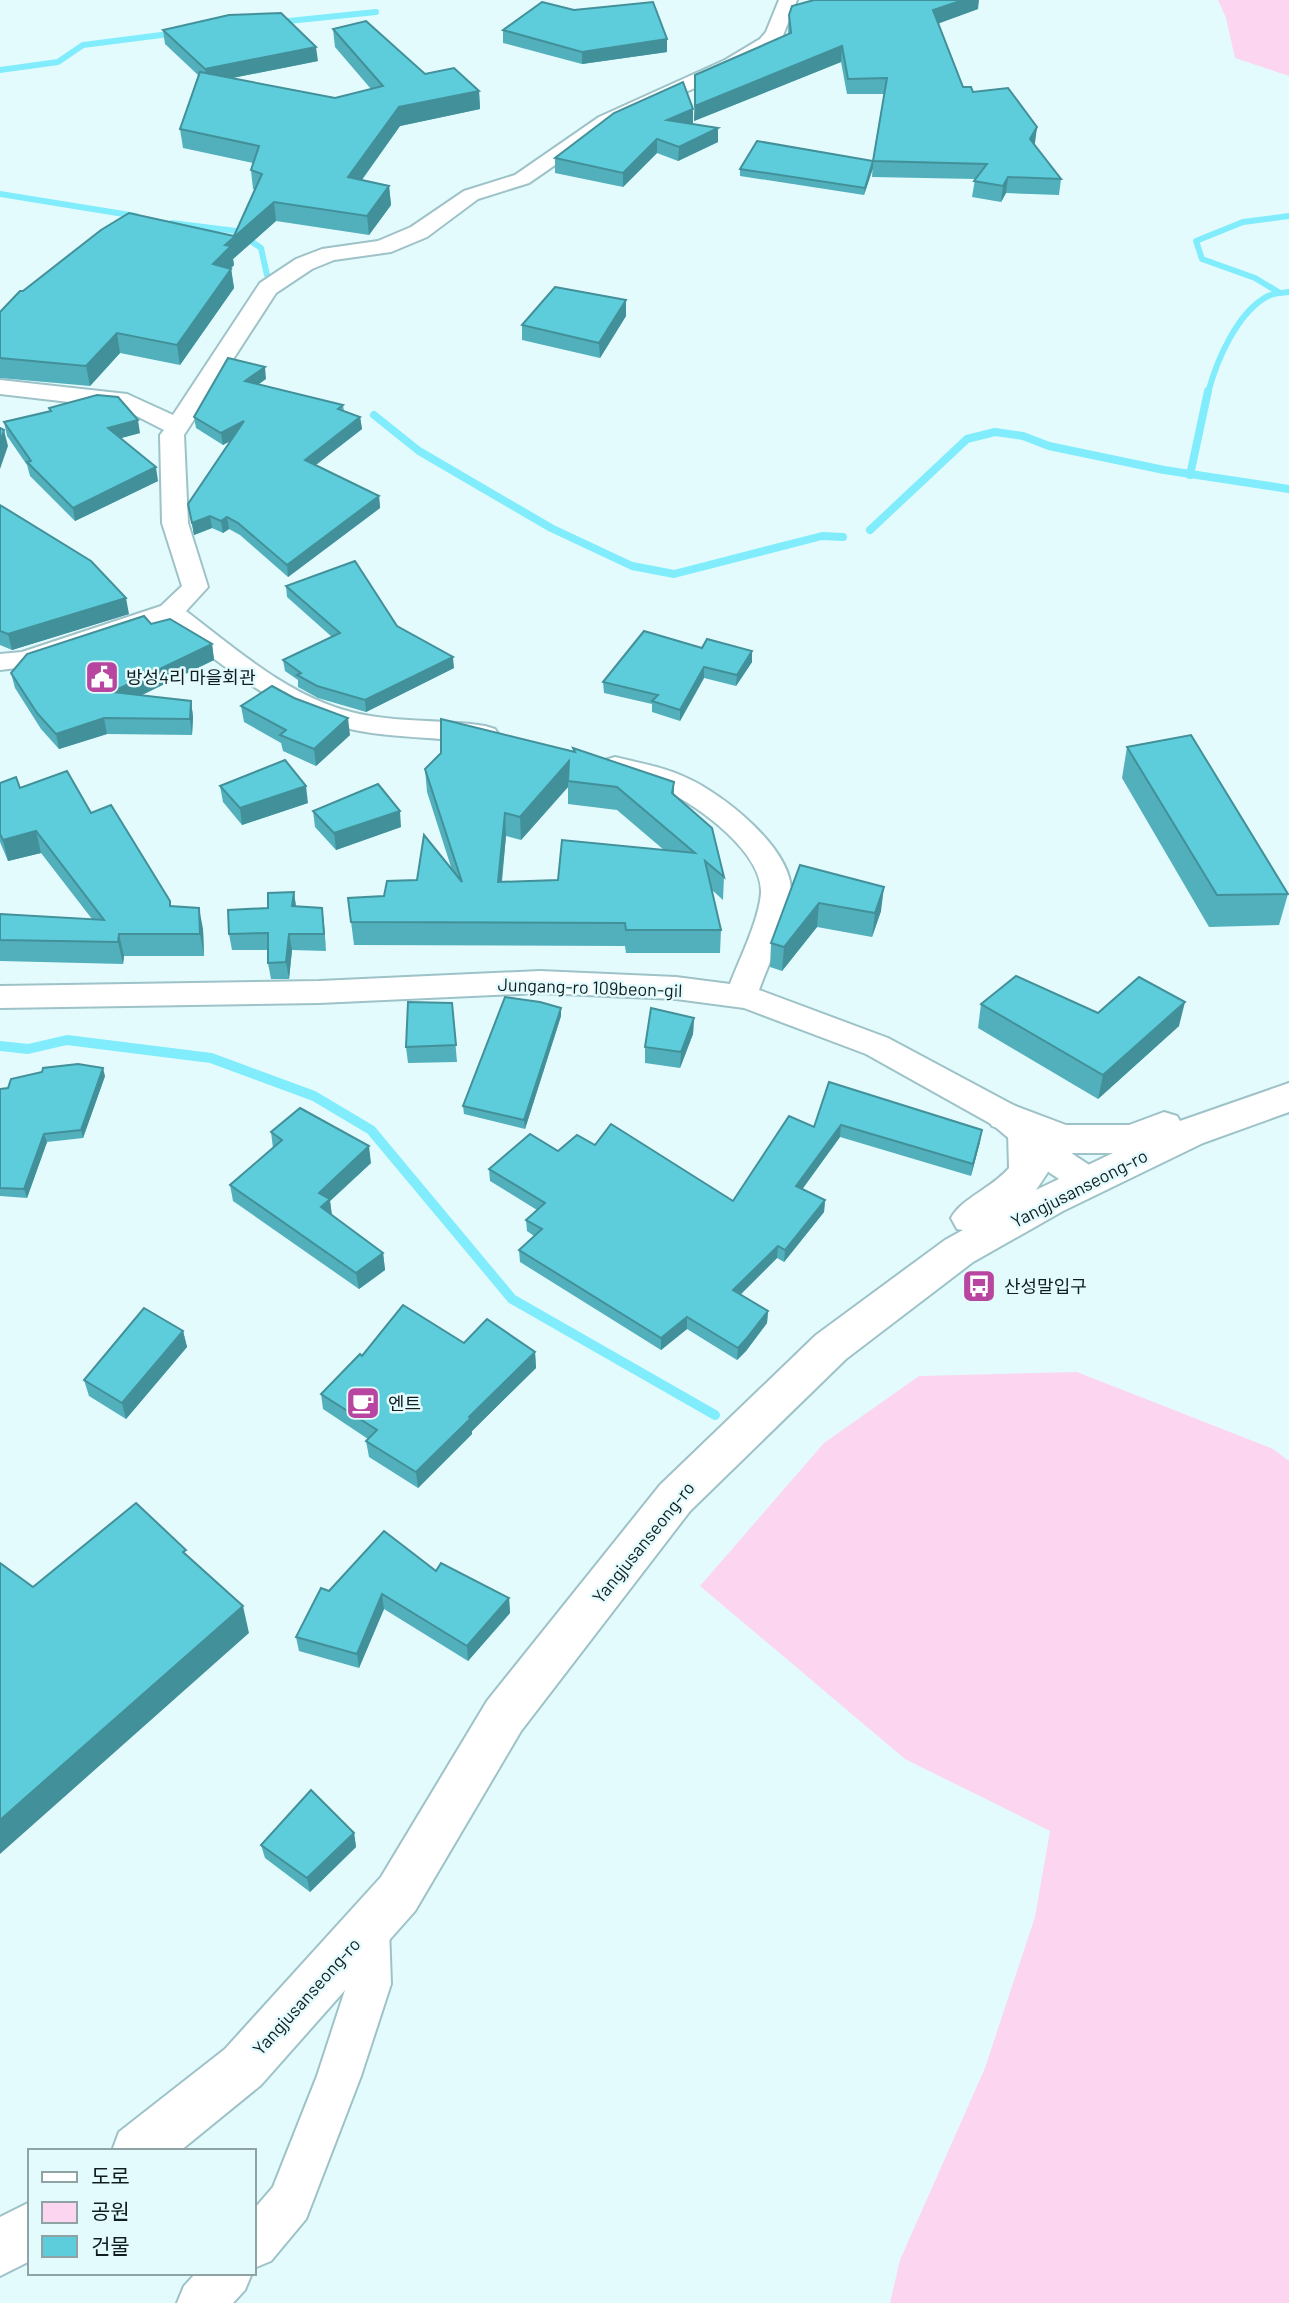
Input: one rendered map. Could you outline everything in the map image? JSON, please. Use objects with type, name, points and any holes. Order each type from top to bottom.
[{"type":"street","points":[[0,662],[23,660],[170,612],[195,587],[175,523],[172,435],[268,288],[304,264],[330,254],[383,247],[419,232],[471,195],[522,179],[606,121],[732,64],[767,43],[775,34],[788,0]]},
{"type":"street","points":[[0,387],[84,394],[127,401],[177,427]]},
{"type":"street","points":[[170,612],[278,690],[307,706],[344,719],[375,725],[438,729],[508,740]]},
{"type":"street","points":[[588,759],[662,778],[694,792],[729,818],[765,859],[776,891],[741,997]]},
{"type":"street","name":"Jungang-ro 109beon-gil","points":[[0,997],[319,992],[540,982],[676,988],[741,997],[789,1011],[877,1046],[1016,1125],[1062,1164],[1088,1181]]},
{"type":"street","points":[[1016,1125],[1063,1139],[1132,1139],[1184,1118],[1260,1098],[1285,1099]]},
{"type":"street","name":"Yangjusanseong-ro","points":[[140,2149],[243,2067],[398,1894],[504,1716],[675,1498],[831,1347],[959,1251],[1088,1181],[1189,1133],[1285,1099]]},
{"type":"street","points":[[875,1314],[918,1254],[1010,1194],[1029,1172],[1016,1125]]},
{"type":"street","points":[[256,2242],[290,2203],[339,2076],[369,1984],[367,1928]]},
{"type":"street","points":[[0,2249],[28,2230]]},
{"type":"street","points":[[201,2303],[226,2275]]},
{"type":"green space","points":[[1218,0],[1289,0],[1289,76],[1235,58],[1226,18]]},
{"type":"green space","points":[[1077,1372],[1273,1449],[1289,1461],[1289,2303],[890,2303],[900,2260],[985,2068],[1035,1917],[1050,1831],[905,1759],[700,1586],[824,1443],[919,1376]]},
{"type":"building","points":[[814,0],[963,0],[933,10],[963,87],[971,87],[973,92],[1008,88],[1037,127],[1030,139],[1061,179],[1008,177],[1003,186],[974,181],[987,164],[873,161],[887,78],[848,79],[842,46],[695,106],[695,75],[791,33],[789,15],[792,6]]},
{"type":"building","points":[[542,2],[574,10],[653,2],[667,39],[582,52],[503,30]]},
{"type":"building","points":[[281,13],[316,47],[205,69],[163,30],[229,15]]},
{"type":"building","points":[[366,21],[425,74],[454,68],[479,91],[399,107],[348,177],[389,186],[367,216],[274,202],[225,245],[231,246],[213,264],[231,269],[177,345],[117,333],[86,366],[0,358],[0,312],[20,291],[101,230],[129,213],[234,236],[262,174],[251,170],[259,146],[180,129],[200,72],[335,98],[383,86],[333,29]]},
{"type":"building","points":[[683,82],[693,109],[667,120],[718,128],[679,147],[657,139],[623,173],[555,158],[614,113]]},
{"type":"building","points":[[757,141],[873,161],[865,188],[740,169]]},
{"type":"building","points":[[555,287],[626,300],[599,343],[522,325]]},
{"type":"building","points":[[228,358],[265,367],[245,381],[343,405],[338,409],[360,417],[305,460],[379,496],[287,565],[238,523],[227,517],[221,521],[210,516],[192,523],[188,504],[244,421],[221,433],[194,417]]},
{"type":"building","points":[[97,395],[118,397],[138,420],[108,428],[156,467],[73,508],[27,462],[31,461],[4,422],[51,411],[49,408]]},
{"type":"building","points":[[0,505],[91,561],[126,598],[8,634],[0,631]]},
{"type":"building","points":[[355,561],[397,626],[453,657],[365,700],[317,686],[297,675],[301,673],[283,660],[340,633],[286,586]]},
{"type":"building","points":[[144,616],[151,624],[170,619],[212,644],[112,692],[191,701],[190,719],[104,718],[56,734],[37,713],[11,673],[27,654]]},
{"type":"building","points":[[644,631],[702,648],[707,639],[752,651],[737,675],[704,667],[680,710],[652,701],[658,695],[603,682]]},
{"type":"building","points":[[272,686],[294,698],[348,718],[314,749],[280,735],[286,730],[241,706]]},
{"type":"building","points":[[441,719],[575,752],[573,748],[674,782],[672,793],[712,828],[724,877],[705,861],[721,930],[626,930],[625,923],[351,922],[348,898],[384,896],[387,881],[417,880],[424,835],[462,882],[425,769],[441,753]],"holes":[[[569,761],[568,781],[617,787],[695,853],[562,840],[558,880],[498,882],[505,813],[520,817]]]},
{"type":"building","points":[[1191,735],[1288,894],[1217,895],[1127,747]]},
{"type":"building","points":[[285,760],[306,786],[240,808],[220,786]]},
{"type":"building","points":[[67,771],[91,813],[111,805],[170,901],[170,906],[199,908],[200,934],[119,934],[118,942],[0,940],[0,914],[104,920],[36,831],[3,840],[0,834],[0,783],[16,777],[20,788]]},
{"type":"building","points":[[378,784],[400,811],[334,833],[313,811]]},
{"type":"building","points":[[800,865],[884,887],[875,913],[819,903],[784,947],[771,943]]},
{"type":"building","points":[[294,892],[292,906],[322,908],[324,934],[289,934],[286,962],[268,963],[268,933],[229,934],[228,910],[268,908],[268,893]]},
{"type":"building","points":[[1016,976],[1098,1013],[1139,977],[1185,1002],[1103,1075],[981,1004]]},
{"type":"building","points":[[505,997],[561,1008],[524,1120],[463,1106]]},
{"type":"building","points":[[408,1002],[452,1003],[456,1045],[406,1047]]},
{"type":"building","points":[[651,1008],[694,1018],[681,1052],[645,1047]]},
{"type":"building","points":[[78,1064],[103,1068],[81,1130],[44,1134],[24,1189],[0,1188],[0,1089],[8,1088],[11,1079],[42,1072],[43,1068]]},
{"type":"building","points":[[829,1082],[982,1130],[973,1164],[841,1125],[796,1186],[825,1200],[785,1250],[778,1246],[733,1290],[768,1311],[738,1348],[687,1317],[661,1338],[519,1250],[542,1229],[526,1220],[545,1203],[489,1169],[530,1134],[558,1151],[577,1135],[595,1145],[611,1124],[733,1201],[789,1116],[814,1127]]},
{"type":"building","points":[[300,1108],[369,1146],[319,1193],[330,1199],[321,1207],[383,1253],[356,1273],[230,1185],[282,1140],[271,1132]]},
{"type":"building","points":[[403,1305],[464,1343],[487,1319],[535,1352],[416,1472],[366,1441],[377,1430],[321,1394],[360,1354],[362,1356]]},
{"type":"building","points":[[144,1308],[183,1331],[122,1403],[84,1380]]},
{"type":"building","points":[[136,1503],[186,1550],[183,1552],[243,1606],[0,1820],[0,1563],[33,1587]]},
{"type":"building","points":[[384,1531],[436,1571],[441,1563],[509,1598],[467,1646],[382,1594],[357,1654],[296,1637],[321,1588],[329,1591]]},
{"type":"building","points":[[311,1790],[354,1833],[307,1878],[261,1845]]},
{"type":"waterway","points":[[279,22],[376,12]]},
{"type":"waterway","points":[[0,70],[58,62],[83,45],[177,33]]},
{"type":"waterway","points":[[0,194],[136,216]]},
{"type":"waterway","points":[[1280,293],[1255,278],[1202,259],[1196,241],[1243,222],[1289,216]]},
{"type":"waterway","points":[[172,223],[236,231],[261,248],[267,275]]},
{"type":"waterway","points":[[1208,393],[1222,353],[1247,314],[1268,296],[1289,292]]},
{"type":"waterway","points":[[1190,474],[1208,391]]},
{"type":"waterway","points":[[374,415],[419,451],[551,528],[632,566],[674,574],[822,536],[843,537]]},
{"type":"waterway","points":[[870,530],[967,439],[995,432],[1023,436],[1049,446],[1190,474]]},
{"type":"waterway","points":[[1190,474],[1289,489]]},
{"type":"waterway","points":[[0,1046],[28,1049],[67,1040],[211,1058],[314,1096],[371,1130],[512,1299],[715,1415]]},
{"type":"place","name":"방성4리 마을회관","points":[[102,677]]},
{"type":"place","name":"산성말입구","points":[[979,1286]]},
{"type":"place","name":"엔트","points":[[363,1403]]}]
